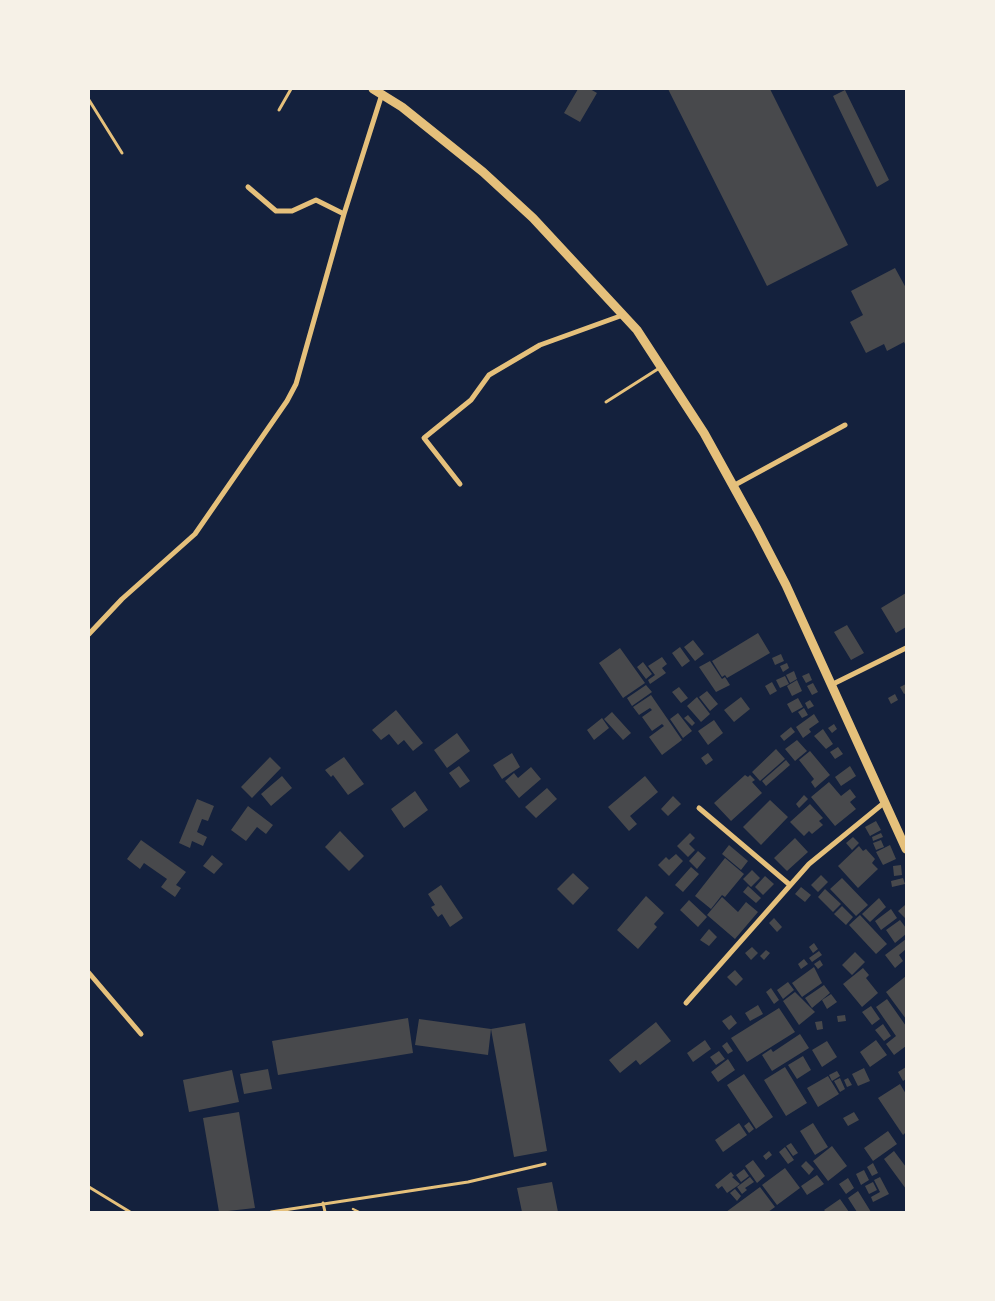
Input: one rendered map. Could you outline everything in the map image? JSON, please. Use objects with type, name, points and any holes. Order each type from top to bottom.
[{"type":"street","points":[[373,89],[402,107],[490,178],[533,218],[637,330],[704,433],[786,585],[906,848]]},
{"type":"street","points":[[89,634],[122,599],[195,534],[287,401],[296,384],[344,214],[382,94]]},
{"type":"street","points":[[248,187],[276,211],[292,211],[316,200],[344,214]]},
{"type":"street","points":[[460,484],[424,438],[471,400],[489,375],[540,345],[624,315]]},
{"type":"street","points":[[733,486],[845,425]]},
{"type":"street","points":[[831,685],[906,648]]},
{"type":"street","points":[[686,1003],[810,864],[885,802]]},
{"type":"street","points":[[699,808],[790,885]]},
{"type":"street","points":[[89,973],[140,1034]]},
{"type":"lane","points":[[279,110],[291,89]]},
{"type":"lane","points":[[89,100],[122,153]]},
{"type":"lane","points":[[606,402],[661,367]]},
{"type":"lane","points":[[271,1212],[468,1182],[544,1164]]},
{"type":"lane","points":[[89,1187],[130,1212]]},
{"type":"lane","points":[[323,1203],[325,1212]]},
{"type":"building","points":[[578,89],[590,89],[597,93],[580,122],[564,113]]},
{"type":"building","points":[[668,89],[770,89],[848,245],[767,286]]},
{"type":"building","points":[[845,90],[889,180],[877,187],[833,96]]},
{"type":"building","points":[[895,268],[906,288],[906,346],[904,342],[887,351],[884,344],[866,353],[850,322],[863,315],[851,291]]},
{"type":"building","points":[[906,593],[906,627],[896,633],[881,608]]},
{"type":"building","points":[[847,625],[864,653],[851,660],[834,632]]},
{"type":"building","points":[[758,633],[770,653],[727,678],[725,675],[722,677],[712,661]]},
{"type":"building","points":[[693,640],[704,654],[695,661],[684,647]]},
{"type":"building","points":[[680,647],[690,661],[682,667],[672,653]]},
{"type":"building","points":[[620,648],[645,683],[623,698],[599,663]]},
{"type":"building","points":[[781,654],[784,661],[775,665],[772,658]]},
{"type":"building","points":[[662,657],[667,664],[662,668],[666,673],[650,684],[648,680],[655,675],[648,666]]},
{"type":"building","points":[[710,661],[722,679],[725,677],[730,685],[716,692],[699,667]]},
{"type":"building","points":[[643,662],[652,674],[646,679],[637,667]]},
{"type":"building","points":[[787,663],[789,668],[783,672],[780,666]]},
{"type":"building","points":[[794,671],[797,679],[790,683],[786,675]]},
{"type":"building","points":[[809,673],[812,680],[806,683],[802,676]]},
{"type":"building","points":[[785,676],[789,684],[780,688],[776,680]]},
{"type":"building","points":[[797,680],[802,691],[792,696],[787,686]]},
{"type":"building","points":[[772,682],[777,691],[770,695],[765,686]]},
{"type":"building","points":[[813,683],[818,692],[812,695],[807,686]]},
{"type":"building","points":[[906,684],[906,693],[904,694],[900,687]]},
{"type":"building","points":[[646,685],[652,692],[632,706],[627,698]]},
{"type":"building","points":[[679,687],[688,698],[681,703],[672,692]]},
{"type":"building","points":[[707,691],[718,704],[710,711],[699,697]]},
{"type":"building","points":[[895,694],[898,700],[891,704],[888,698]]},
{"type":"building","points":[[651,695],[682,740],[662,755],[649,737],[664,726],[662,724],[652,731],[642,717],[652,710],[650,708],[639,715],[633,707]]},
{"type":"building","points":[[697,697],[710,714],[701,722],[687,706]]},
{"type":"building","points":[[741,697],[750,709],[734,722],[724,710]]},
{"type":"building","points":[[798,698],[803,707],[792,713],[787,704]]},
{"type":"building","points":[[810,700],[814,706],[808,709],[805,703]]},
{"type":"building","points":[[804,708],[808,715],[802,718],[798,712]]},
{"type":"building","points":[[396,710],[423,743],[413,751],[404,740],[398,745],[389,734],[381,740],[372,730]]},
{"type":"building","points":[[612,712],[631,733],[623,740],[604,719]]},
{"type":"building","points":[[678,713],[692,731],[683,738],[670,719]]},
{"type":"building","points":[[814,714],[819,722],[809,729],[811,732],[803,738],[796,727]]},
{"type":"building","points":[[688,715],[695,723],[692,726],[684,718]]},
{"type":"building","points":[[602,718],[609,728],[594,740],[587,730]]},
{"type":"building","points":[[714,720],[723,733],[708,745],[698,731]]},
{"type":"building","points":[[834,724],[837,729],[832,733],[828,728]]},
{"type":"building","points":[[791,727],[795,732],[784,741],[780,736]]},
{"type":"building","points":[[823,729],[833,744],[826,749],[814,736]]},
{"type":"building","points":[[457,733],[470,751],[447,768],[434,750]]},
{"type":"building","points":[[797,740],[807,751],[795,761],[785,749]]},
{"type":"building","points":[[838,747],[843,754],[835,759],[830,752]]},
{"type":"building","points":[[776,749],[785,759],[760,781],[752,772]]},
{"type":"building","points":[[810,751],[830,775],[815,788],[811,782],[814,779],[799,760]]},
{"type":"building","points":[[512,753],[520,767],[502,779],[493,765]]},
{"type":"building","points":[[708,753],[713,760],[706,765],[701,758]]},
{"type":"building","points":[[270,757],[281,768],[252,798],[241,787]]},
{"type":"building","points":[[344,757],[364,784],[348,795],[333,775],[331,777],[325,770]]},
{"type":"building","points":[[786,760],[790,765],[766,786],[762,781]]},
{"type":"building","points":[[459,766],[470,781],[460,788],[449,773]]},
{"type":"building","points":[[850,766],[856,776],[841,786],[835,777]]},
{"type":"building","points":[[531,767],[541,779],[519,798],[505,781],[514,773],[518,778]]},
{"type":"building","points":[[745,775],[748,777],[750,775],[755,780],[752,782],[762,793],[731,821],[714,803]]},
{"type":"building","points":[[282,776],[292,788],[271,806],[261,794]]},
{"type":"building","points":[[645,776],[658,792],[630,816],[637,824],[629,831],[608,807]]},
{"type":"building","points":[[829,782],[841,796],[850,789],[856,797],[850,802],[856,809],[835,826],[811,797]]},
{"type":"building","points":[[547,788],[557,799],[536,818],[525,807]]},
{"type":"building","points":[[415,791],[428,810],[404,828],[391,809]]},
{"type":"building","points":[[804,795],[808,799],[799,808],[796,804]]},
{"type":"building","points":[[673,796],[681,804],[668,816],[661,809]]},
{"type":"building","points":[[197,799],[214,806],[208,821],[202,819],[197,832],[207,837],[203,846],[192,841],[190,848],[179,843]]},
{"type":"building","points":[[770,800],[788,817],[761,845],[743,827]]},
{"type":"building","points":[[810,804],[823,818],[819,821],[823,825],[812,834],[809,831],[804,836],[790,822]]},
{"type":"building","points":[[248,806],[273,825],[266,834],[257,827],[246,841],[231,830]]},
{"type":"building","points":[[876,821],[881,830],[870,836],[865,827]]},
{"type":"building","points":[[340,831],[364,856],[349,871],[325,847]]},
{"type":"building","points":[[690,833],[695,838],[689,844],[695,850],[688,857],[677,846]]},
{"type":"building","points":[[881,833],[883,837],[873,841],[872,837]]},
{"type":"building","points":[[853,837],[859,843],[852,850],[846,843]]},
{"type":"building","points":[[795,838],[808,852],[787,871],[774,858]]},
{"type":"building","points":[[141,840],[186,872],[176,885],[181,888],[175,897],[161,887],[167,879],[144,863],[140,869],[127,859]]},
{"type":"building","points":[[881,840],[884,847],[876,850],[873,843]]},
{"type":"building","points":[[729,845],[748,861],[741,870],[722,854]]},
{"type":"building","points":[[890,845],[896,859],[883,865],[876,852]]},
{"type":"building","points":[[859,846],[863,851],[866,849],[875,859],[872,863],[878,869],[858,888],[838,866]]},
{"type":"building","points":[[698,851],[706,858],[697,869],[689,861]]},
{"type":"building","points":[[676,854],[683,861],[669,876],[658,865],[666,857],[669,860]]},
{"type":"building","points":[[212,855],[223,864],[214,874],[203,866]]},
{"type":"building","points":[[725,858],[744,874],[725,897],[722,895],[711,909],[695,896]]},
{"type":"building","points":[[901,865],[902,875],[894,876],[893,866]]},
{"type":"building","points":[[691,867],[699,874],[683,892],[675,885]]},
{"type":"building","points":[[752,870],[760,878],[751,887],[743,879]]},
{"type":"building","points":[[573,873],[589,888],[573,905],[557,889]]},
{"type":"building","points":[[821,875],[828,882],[818,892],[811,885]]},
{"type":"building","points":[[765,876],[774,884],[763,895],[755,887]]},
{"type":"building","points":[[842,878],[868,905],[856,916],[830,889]]},
{"type":"building","points":[[903,878],[905,884],[892,887],[891,881]]},
{"type":"building","points":[[441,885],[463,918],[450,927],[442,914],[438,917],[431,907],[435,905],[428,894]]},
{"type":"building","points":[[748,886],[761,898],[756,903],[743,892]]},
{"type":"building","points":[[801,887],[811,895],[805,902],[795,894]]},
{"type":"building","points":[[825,889],[841,904],[833,912],[818,897]]},
{"type":"building","points":[[646,896],[664,913],[654,924],[657,927],[638,949],[617,930]]},
{"type":"building","points":[[722,897],[738,912],[746,902],[758,912],[735,939],[707,915]]},
{"type":"building","points":[[879,898],[886,907],[870,922],[862,914]]},
{"type":"building","points":[[689,900],[707,917],[698,927],[680,910]]},
{"type":"building","points":[[842,906],[853,917],[846,925],[834,914]]},
{"type":"building","points":[[906,906],[905,918],[898,911]]},
{"type":"building","points":[[891,909],[897,918],[881,930],[875,921]]},
{"type":"building","points":[[860,915],[887,944],[876,954],[849,925]]},
{"type":"building","points":[[774,918],[782,927],[777,932],[769,923]]},
{"type":"building","points":[[900,920],[906,928],[906,934],[895,943],[886,930]]},
{"type":"building","points":[[709,929],[717,937],[709,946],[700,940]]},
{"type":"building","points":[[906,939],[906,949],[899,955],[903,961],[895,968],[885,955]]},
{"type":"building","points":[[814,943],[818,949],[813,953],[809,947]]},
{"type":"building","points":[[752,947],[758,953],[751,960],[745,953]]},
{"type":"building","points":[[766,950],[770,953],[764,960],[760,956]]},
{"type":"building","points":[[819,951],[822,955],[812,962],[809,958]]},
{"type":"building","points":[[855,952],[865,962],[852,975],[842,965]]},
{"type":"building","points":[[804,959],[808,964],[801,969],[798,964]]},
{"type":"building","points":[[820,960],[823,965],[818,969],[814,964]]},
{"type":"building","points":[[814,967],[822,983],[802,997],[792,983]]},
{"type":"building","points":[[863,968],[869,975],[866,978],[878,993],[862,1007],[843,984]]},
{"type":"building","points":[[735,970],[743,979],[736,986],[727,977]]},
{"type":"building","points":[[906,976],[906,1019],[886,992]]},
{"type":"building","points":[[788,982],[794,990],[783,999],[777,990]]},
{"type":"building","points":[[824,985],[830,993],[812,1008],[805,998]]},
{"type":"building","points":[[771,988],[779,1000],[774,1004],[766,992]]},
{"type":"building","points":[[795,992],[815,1012],[799,1025],[783,1001]]},
{"type":"building","points":[[831,994],[837,1002],[827,1009],[822,1000]]},
{"type":"building","points":[[887,999],[906,1026],[906,1046],[894,1055],[886,1044],[896,1036],[876,1007]]},
{"type":"building","points":[[758,1005],[763,1014],[750,1021],[745,1013]]},
{"type":"building","points":[[871,1006],[880,1019],[872,1025],[862,1012]]},
{"type":"building","points":[[779,1008],[795,1032],[747,1062],[731,1038]]},
{"type":"building","points":[[731,1015],[737,1023],[729,1030],[722,1021]]},
{"type":"building","points":[[845,1015],[846,1021],[838,1022],[837,1016]]},
{"type":"building","points":[[408,1018],[413,1053],[278,1075],[272,1041]]},
{"type":"building","points":[[419,1019],[491,1029],[488,1055],[415,1045]]},
{"type":"building","points":[[822,1021],[823,1029],[817,1030],[815,1022]]},
{"type":"building","points":[[656,1022],[671,1041],[640,1065],[636,1060],[620,1073],[609,1060]]},
{"type":"building","points":[[525,1023],[547,1151],[514,1157],[491,1029]]},
{"type":"building","points":[[883,1024],[891,1036],[884,1041],[875,1030]]},
{"type":"building","points":[[800,1034],[809,1048],[772,1071],[762,1055],[771,1049],[773,1052]]},
{"type":"building","points":[[705,1040],[711,1049],[693,1062],[687,1053]]},
{"type":"building","points":[[876,1040],[887,1055],[870,1067],[860,1052]]},
{"type":"building","points":[[827,1041],[837,1057],[822,1067],[812,1050]]},
{"type":"building","points":[[727,1042],[733,1051],[728,1054],[722,1046]]},
{"type":"building","points":[[719,1051],[725,1059],[716,1065],[710,1057]]},
{"type":"building","points":[[803,1056],[811,1070],[797,1079],[788,1065]]},
{"type":"building","points":[[728,1059],[735,1070],[718,1082],[711,1072]]},
{"type":"building","points":[[785,1067],[807,1103],[786,1116],[764,1080]]},
{"type":"building","points":[[906,1067],[906,1079],[903,1081],[898,1072]]},
{"type":"building","points":[[864,1068],[870,1081],[858,1086],[852,1074]]},
{"type":"building","points":[[268,1069],[272,1089],[244,1094],[240,1074]]},
{"type":"building","points":[[232,1070],[239,1102],[189,1112],[183,1080]]},
{"type":"building","points":[[837,1071],[840,1076],[832,1081],[829,1075]]},
{"type":"building","points":[[744,1074],[773,1117],[756,1129],[727,1085]]},
{"type":"building","points":[[828,1076],[839,1094],[818,1107],[807,1088]]},
{"type":"building","points":[[840,1078],[845,1089],[840,1092],[834,1081]]},
{"type":"building","points":[[848,1078],[852,1085],[847,1087],[844,1080]]},
{"type":"building","points":[[900,1084],[906,1094],[906,1132],[903,1135],[878,1098]]},
{"type":"building","points":[[239,1112],[255,1208],[219,1212],[203,1118]]},
{"type":"building","points":[[854,1112],[859,1120],[848,1126],[843,1118]]},
{"type":"building","points":[[749,1122],[754,1129],[749,1133],[744,1126]]},
{"type":"building","points":[[739,1123],[747,1135],[723,1152],[715,1140]]},
{"type":"building","points":[[813,1123],[828,1147],[815,1155],[800,1131]]},
{"type":"building","points":[[888,1131],[897,1144],[873,1161],[864,1148]]},
{"type":"building","points":[[791,1143],[798,1153],[793,1156],[786,1146]]},
{"type":"building","points":[[832,1146],[847,1166],[828,1181],[813,1161]]},
{"type":"building","points":[[785,1147],[794,1160],[788,1164],[779,1152]]},
{"type":"building","points":[[769,1151],[772,1155],[766,1160],[763,1156]]},
{"type":"building","points":[[894,1151],[906,1167],[906,1189],[884,1159]]},
{"type":"building","points":[[753,1160],[765,1176],[757,1183],[745,1166]]},
{"type":"building","points":[[806,1161],[814,1169],[809,1175],[801,1166]]},
{"type":"building","points":[[873,1163],[878,1173],[872,1176],[867,1167]]},
{"type":"building","points":[[785,1168],[800,1188],[777,1205],[762,1185]]},
{"type":"building","points":[[744,1169],[749,1176],[741,1182],[736,1175]]},
{"type":"building","points":[[864,1170],[869,1180],[861,1185],[856,1174]]},
{"type":"building","points":[[731,1172],[734,1176],[732,1177],[740,1184],[727,1193],[722,1186],[718,1189],[715,1185]]},
{"type":"building","points":[[817,1175],[824,1184],[807,1195],[801,1186]]},
{"type":"building","points":[[750,1177],[754,1182],[745,1188],[747,1190],[742,1194],[737,1187]]},
{"type":"building","points":[[880,1177],[889,1194],[873,1202],[871,1197],[880,1192],[874,1180]]},
{"type":"building","points":[[848,1178],[854,1188],[846,1194],[839,1184]]},
{"type":"building","points":[[552,1182],[558,1212],[522,1212],[517,1188]]},
{"type":"building","points":[[873,1182],[877,1190],[869,1194],[865,1186]]},
{"type":"building","points":[[760,1187],[775,1207],[768,1212],[726,1212]]},
{"type":"building","points":[[735,1189],[741,1196],[737,1201],[730,1193]]},
{"type":"building","points":[[858,1191],[871,1212],[857,1212],[848,1198]]},
{"type":"building","points":[[840,1199],[849,1212],[826,1212],[824,1210]]}]
